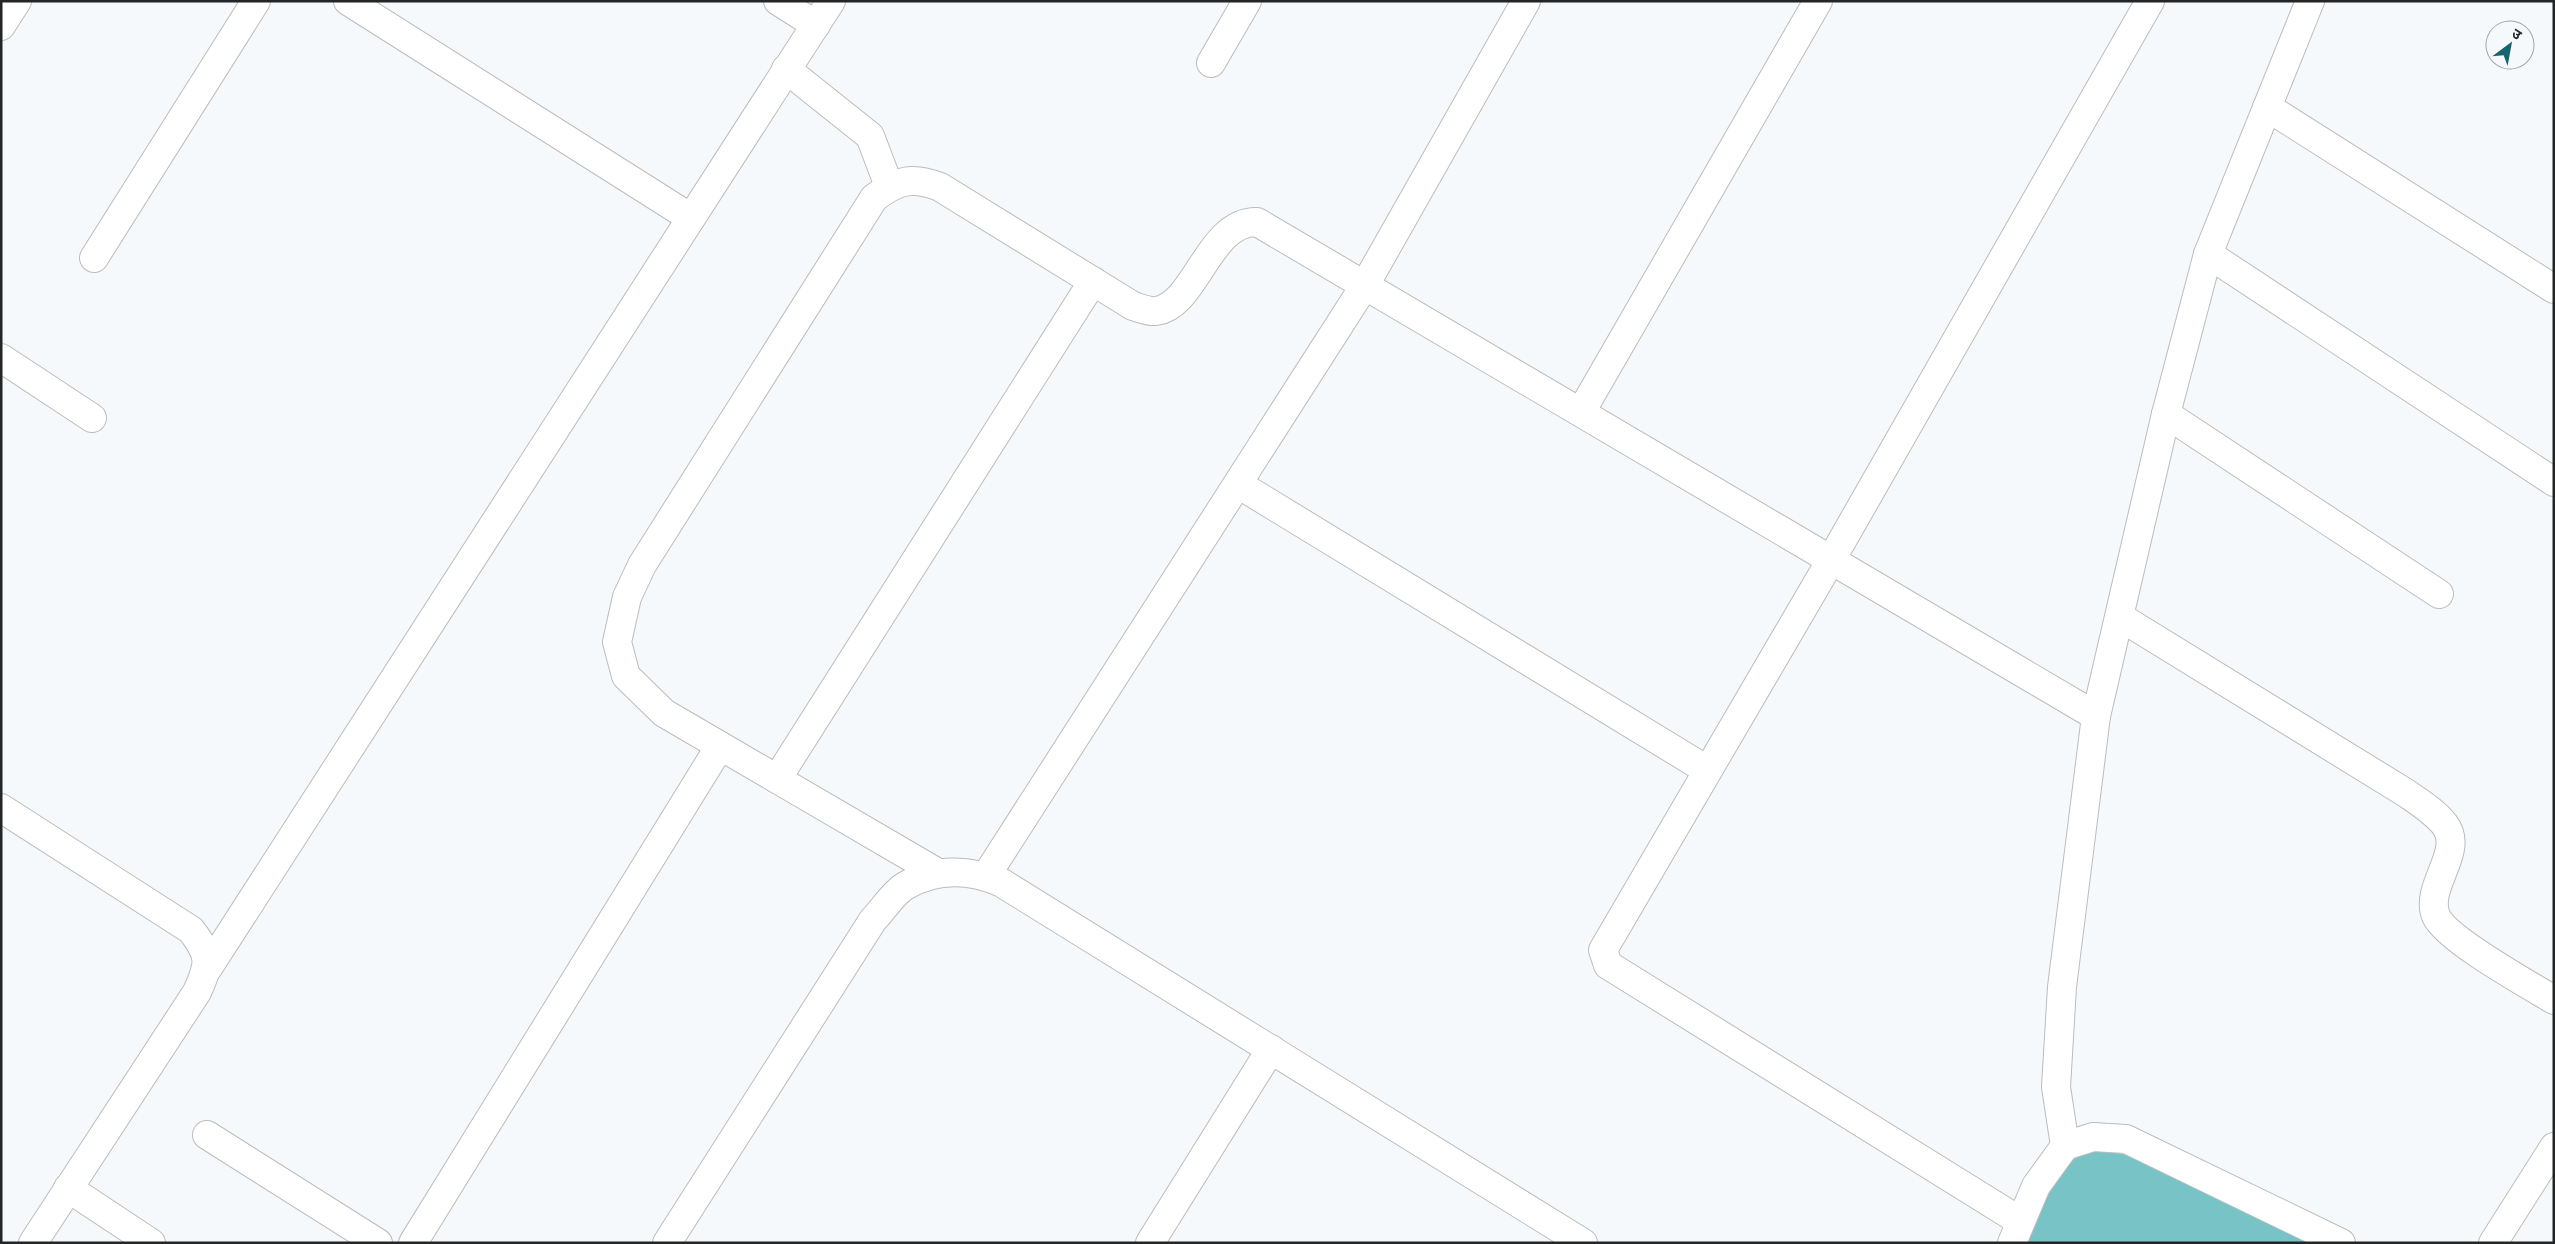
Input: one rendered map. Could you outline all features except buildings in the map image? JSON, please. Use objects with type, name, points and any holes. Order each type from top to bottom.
[{"type":"street","points":[[1,26],[17,1]]},
{"type":"street","points":[[94,258],[256,1]]},
{"type":"street","points":[[348,1],[691,218]]},
{"type":"street","points":[[778,1],[816,25]]},
{"type":"street","points":[[33,1243],[197,992],[208,968],[831,1]]},
{"type":"street","points":[[1211,64],[1247,1]]},
{"type":"street","points":[[986,876],[1365,285],[1526,1]]},
{"type":"street","points":[[1581,412],[1818,1]]},
{"type":"street","points":[[2150,1],[1831,560],[1603,950],[1608,964],[2016,1232],[2036,1186],[2065,1146],[2093,1137],[2126,1139],[2341,1243]]},
{"type":"street","points":[[2065,1146],[2056,1087],[2062,987],[2096,716],[2166,414],[2208,254],[2310,1]]},
{"type":"street","points":[[786,69],[870,136],[889,186]]},
{"type":"street","points":[[2267,107],[2554,289]]},
{"type":"street","points":[[938,873],[664,713],[626,676],[617,642],[627,597],[642,565],[874,198],[889,186],[909,180],[924,181],[940,187],[1133,306],[1154,311],[1166,308],[1175,302],[1228,232],[1237,225],[1252,222],[1267,228],[2096,716]]},
{"type":"street","points":[[2208,254],[2554,482]]},
{"type":"street","points":[[777,779],[1093,281]]},
{"type":"street","points":[[1,358],[92,418]]},
{"type":"street","points":[[2166,414],[2439,594]]},
{"type":"street","points":[[1238,484],[1707,770]]},
{"type":"street","points":[[2120,617],[2406,793],[2433,814],[2445,825],[2451,841],[2436,890],[2436,916],[2449,933],[2554,1000]]},
{"type":"street","points":[[413,1243],[720,746]]},
{"type":"street","points":[[1,808],[191,930],[203,946],[208,968]]},
{"type":"street","points":[[668,1243],[873,920],[904,887],[938,873],[968,873],[986,876],[1002,883],[1583,1243]]},
{"type":"street","points":[[1150,1243],[1271,1049]]},
{"type":"street","points":[[207,1135],[378,1243]]},
{"type":"street","points":[[2494,1243],[2554,1147]]},
{"type":"street","points":[[68,1188],[151,1243]]},
{"type":"water","points":[[2091,1149],[2149,1158],[2328,1243],[2023,1243],[2064,1165]]}]
